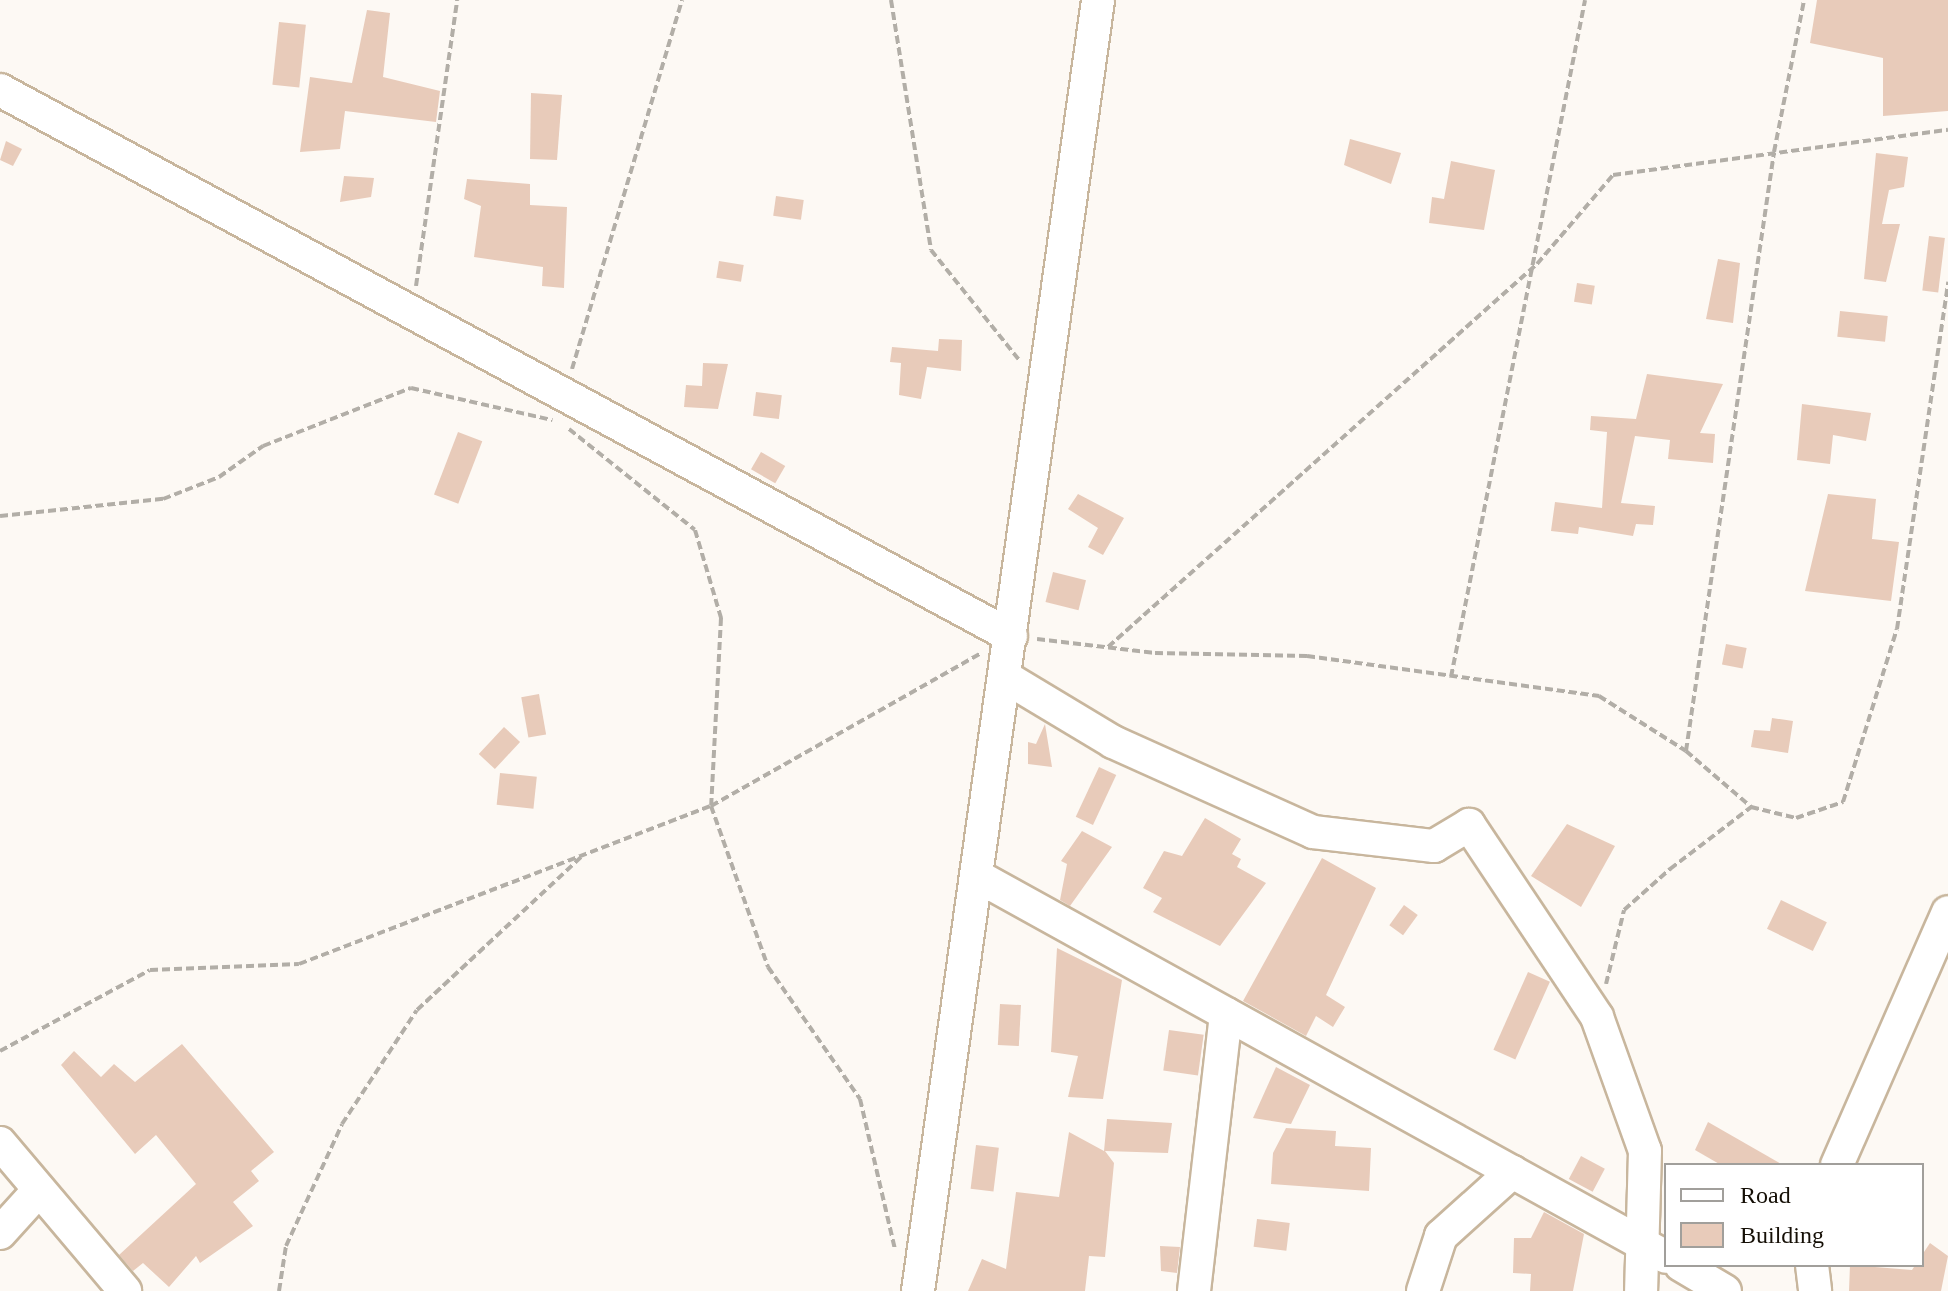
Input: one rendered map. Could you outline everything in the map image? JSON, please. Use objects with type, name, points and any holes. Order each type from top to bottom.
[{"type":"street","points":[[918,1291],[1098,0]]},
{"type":"street","points":[[0,90],[412,312],[562,409],[605,417],[1011,636]]},
{"type":"street","points":[[1005,677],[1113,742],[1313,832],[1434,846],[1469,825],[1597,1017],[1645,1151],[1638,1241],[1641,1291]]},
{"type":"street","points":[[977,876],[1664,1256]]},
{"type":"street","points":[[1838,1163],[1948,912]]},
{"type":"street","points":[[1194,1291],[1226,1014]]},
{"type":"street","points":[[0,1143],[125,1291]]},
{"type":"street","points":[[1423,1291],[1441,1236],[1512,1172]]},
{"type":"street","points":[[0,1233],[39,1190]]},
{"type":"street","points":[[1684,1267],[1725,1291]]},
{"type":"street","points":[[1812,1267],[1815,1291]]},
{"type":"path","points":[[412,312],[457,0]]},
{"type":"path","points":[[562,409],[682,0]]},
{"type":"path","points":[[891,0],[931,250],[1044,391]]},
{"type":"path","points":[[1451,677],[1537,264],[1585,0]]},
{"type":"path","points":[[1686,751],[1774,152],[1804,0]]},
{"type":"path","points":[[1108,647],[1537,264],[1613,175],[1948,130]]},
{"type":"path","points":[[0,1051],[150,970],[299,964],[711,806],[1011,636],[1108,647],[1307,656],[1599,696],[1686,751],[1751,807],[1796,818],[1843,802],[1897,629],[1948,282]]},
{"type":"path","points":[[0,516],[163,499],[219,477],[263,446],[411,388],[605,417]]},
{"type":"path","points":[[562,409],[695,530],[721,618],[711,806],[768,967],[860,1099],[899,1263]]},
{"type":"path","points":[[1597,1017],[1624,910],[1751,807]]},
{"type":"path","points":[[279,1291],[286,1246],[342,1124],[417,1010],[585,853]]},
{"type":"building","points":[[1817,0],[1948,0],[1948,111],[1883,116],[1883,58],[1810,43]]},
{"type":"building","points":[[367,10],[390,13],[383,77],[440,91],[436,122],[345,111],[340,149],[300,152],[310,77],[352,83]]},
{"type":"building","points":[[279,22],[306,25],[299,87],[272,85]]},
{"type":"building","points":[[531,93],[562,95],[557,160],[530,159]]},
{"type":"building","points":[[1350,139],[1401,153],[1391,184],[1344,165]]},
{"type":"building","points":[[6,141],[22,149],[13,166],[0,160]]},
{"type":"building","points":[[1876,153],[1908,157],[1904,187],[1889,190],[1882,224],[1900,224],[1886,282],[1864,279]]},
{"type":"building","points":[[1451,161],[1495,170],[1484,230],[1429,223],[1432,197],[1444,199]]},
{"type":"building","points":[[344,176],[374,178],[371,197],[340,202]]},
{"type":"building","points":[[467,179],[530,184],[530,205],[567,207],[564,288],[542,286],[543,267],[474,257],[481,206],[464,199]]},
{"type":"building","points":[[776,196],[804,200],[801,220],[773,216]]},
{"type":"building","points":[[1929,236],[1945,238],[1938,293],[1922,291]]},
{"type":"building","points":[[1718,259],[1740,263],[1733,323],[1706,319]]},
{"type":"building","points":[[719,261],[744,265],[741,282],[716,278]]},
{"type":"building","points":[[1577,283],[1595,286],[1592,305],[1574,302]]},
{"type":"building","points":[[1840,311],[1888,316],[1885,342],[1837,337]]},
{"type":"building","points":[[939,339],[962,340],[961,371],[927,367],[921,399],[899,395],[901,363],[890,362],[892,347],[938,351]]},
{"type":"building","points":[[703,363],[728,364],[718,409],[684,407],[686,385],[702,386]]},
{"type":"building","points":[[1647,374],[1723,384],[1700,433],[1715,434],[1713,463],[1668,459],[1670,440],[1635,436],[1621,503],[1655,506],[1653,525],[1636,524],[1633,536],[1579,527],[1578,534],[1551,531],[1555,502],[1602,508],[1607,432],[1590,430],[1591,416],[1636,419]]},
{"type":"building","points":[[756,392],[782,395],[779,419],[753,416]]},
{"type":"building","points":[[1802,404],[1871,413],[1866,441],[1833,435],[1830,464],[1797,460]]},
{"type":"building","points":[[458,432],[482,441],[458,504],[434,495]]},
{"type":"building","points":[[761,452],[785,466],[775,483],[751,469]]},
{"type":"building","points":[[1078,494],[1124,518],[1103,555],[1088,547],[1098,528],[1068,509]]},
{"type":"building","points":[[1828,494],[1876,499],[1872,539],[1899,542],[1891,601],[1805,591]]},
{"type":"building","points":[[1053,572],[1086,580],[1078,610],[1046,602]]},
{"type":"building","points":[[1726,644],[1747,648],[1743,669],[1722,665]]},
{"type":"building","points":[[539,694],[546,734],[528,738],[521,697]]},
{"type":"building","points":[[1772,718],[1793,721],[1788,753],[1751,747],[1754,730],[1770,731]]},
{"type":"building","points":[[1045,724],[1052,767],[1028,764],[1028,742],[1036,744]]},
{"type":"building","points":[[504,727],[520,742],[495,769],[479,754]]},
{"type":"building","points":[[1099,767],[1116,775],[1093,825],[1076,817]]},
{"type":"building","points":[[500,773],[537,777],[533,809],[497,805]]},
{"type":"building","points":[[1205,818],[1241,839],[1232,854],[1241,859],[1237,867],[1266,883],[1220,946],[1153,912],[1162,898],[1143,888],[1164,851],[1182,856]]},
{"type":"building","points":[[1567,824],[1615,846],[1581,907],[1531,876]]},
{"type":"building","points":[[1082,831],[1112,847],[1070,906],[1060,900],[1067,864],[1061,861]]},
{"type":"building","points":[[1322,858],[1376,888],[1326,995],[1345,1007],[1333,1027],[1316,1016],[1306,1036],[1243,1001]]},
{"type":"building","points":[[1781,900],[1827,922],[1813,951],[1767,929]]},
{"type":"building","points":[[1404,905],[1418,915],[1403,935],[1389,925]]},
{"type":"building","points":[[1057,948],[1122,980],[1103,1099],[1068,1097],[1078,1056],[1051,1052]]},
{"type":"building","points":[[1528,972],[1550,982],[1515,1059],[1493,1050]]},
{"type":"building","points":[[1000,1004],[1021,1005],[1019,1046],[998,1045]]},
{"type":"building","points":[[1169,1030],[1204,1035],[1198,1075],[1163,1071]]},
{"type":"building","points":[[182,1044],[274,1152],[251,1171],[259,1181],[233,1202],[253,1226],[200,1263],[196,1256],[169,1287],[143,1263],[133,1271],[119,1255],[196,1184],[156,1135],[135,1154],[61,1065],[74,1051],[101,1077],[114,1064],[135,1082]]},
{"type":"building","points":[[1276,1067],[1310,1085],[1291,1124],[1253,1118]]},
{"type":"building","points":[[1107,1119],[1172,1123],[1168,1153],[1105,1151],[1114,1163],[1105,1257],[1089,1256],[1085,1291],[968,1291],[982,1259],[1006,1269],[1016,1192],[1059,1197],[1069,1132],[1104,1151]]},
{"type":"building","points":[[1708,1122],[1780,1163],[1718,1163],[1695,1150]]},
{"type":"building","points":[[1286,1128],[1336,1131],[1335,1146],[1371,1148],[1369,1191],[1271,1184],[1273,1153]]},
{"type":"building","points":[[976,1145],[999,1148],[993,1191],[971,1189]]},
{"type":"building","points":[[1581,1156],[1605,1169],[1593,1192],[1569,1179]]},
{"type":"building","points":[[1544,1212],[1584,1234],[1573,1291],[1530,1291],[1531,1274],[1513,1273],[1514,1238],[1531,1238]]},
{"type":"building","points":[[1257,1219],[1290,1223],[1286,1251],[1254,1247]]},
{"type":"building","points":[[1930,1243],[1948,1256],[1941,1291],[1849,1291],[1850,1267],[1912,1270],[1914,1267],[1924,1267],[1924,1252]]},
{"type":"building","points":[[1160,1246],[1180,1247],[1177,1273],[1161,1271]]}]
